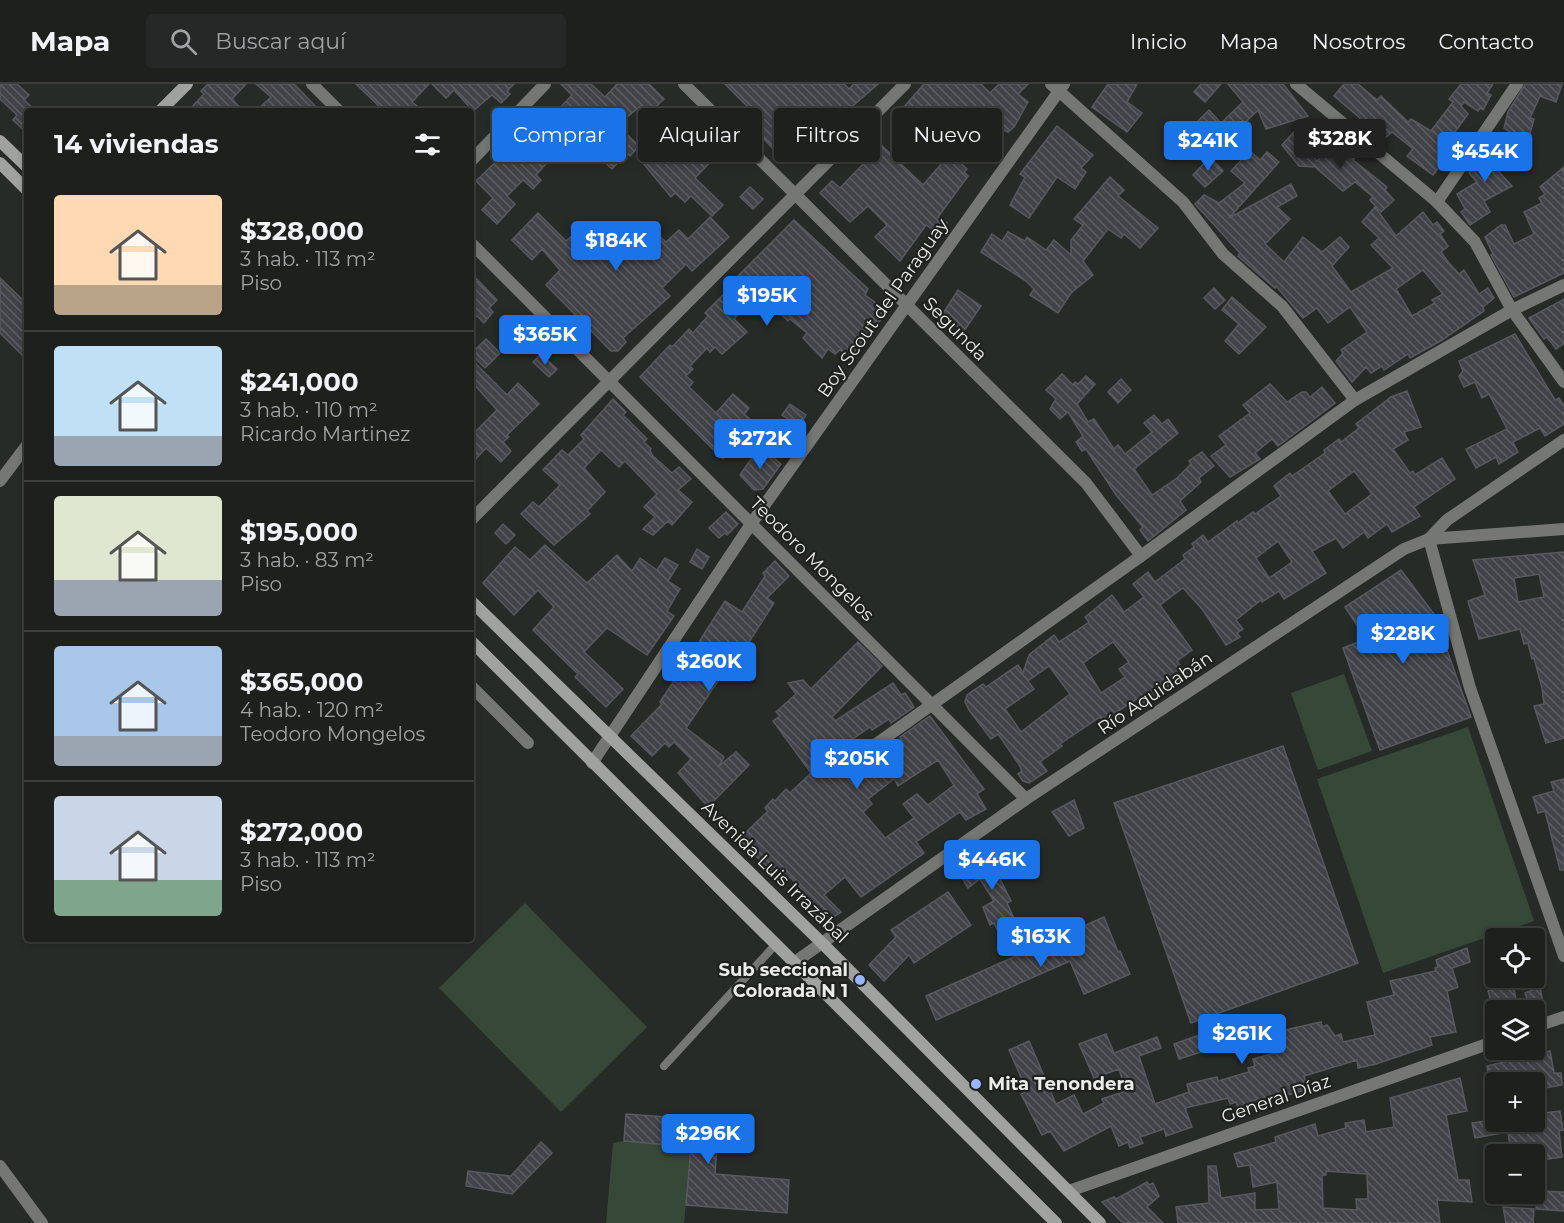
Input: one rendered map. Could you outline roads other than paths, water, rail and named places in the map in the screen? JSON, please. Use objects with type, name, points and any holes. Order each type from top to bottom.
[{"type":"main road","points":[[163,108],[187,84]]},
{"type":"main road","points":[[0,141],[24,164]]},
{"type":"main road","points":[[0,163],[24,187]]},
{"type":"main road","name":"Avenida Luis Irrazábal","points":[[474,604],[822,943],[1100,1223]]},
{"type":"main road","points":[[474,644],[1056,1223]]},
{"type":"main road","points":[[1044,1210],[1047,1223]]},
{"type":"street","points":[[312,84],[336,108]]},
{"type":"street","points":[[474,158],[545,84]]},
{"type":"street","name":"Segunda","points":[[684,84],[1086,483],[1142,556]]},
{"type":"street","points":[[474,517],[610,383],[905,84]]},
{"type":"street","points":[[1296,84],[1437,202],[1475,242],[1512,310],[1564,382]]},
{"type":"street","points":[[1437,202],[1517,84]]},
{"type":"street","points":[[1058,86],[1184,202],[1223,254],[1282,306],[1355,400]]},
{"type":"street","name":"Boy Scout del Paraguay","points":[[592,763],[751,524],[907,306],[1058,86]]},
{"type":"street","name":"Teodoro Mongelos","points":[[474,246],[1026,799]]},
{"type":"street","points":[[844,766],[1142,556],[1355,400],[1512,310],[1564,285]]},
{"type":"street","points":[[1564,440],[1447,520],[1429,539],[1470,688],[1564,956]]},
{"type":"street","points":[[0,480],[24,449]]},
{"type":"street","name":"Río Aquidabán","points":[[795,962],[1026,799],[1404,549],[1429,539],[1564,529]]},
{"type":"street","points":[[474,689],[528,743]]},
{"type":"street","points":[[1545,1023],[1564,1017]]},
{"type":"street","name":"General Díaz","points":[[1069,1191],[1485,1045]]},
{"type":"street","points":[[0,1166],[42,1223]]},
{"type":"lane","points":[[664,1066],[776,944]]},
{"type":"place","name":"Sub seccional Colorada N 1","points":[[860,980]]},
{"type":"place","name":"Mita Tenondera","points":[[976,1084]]}]
